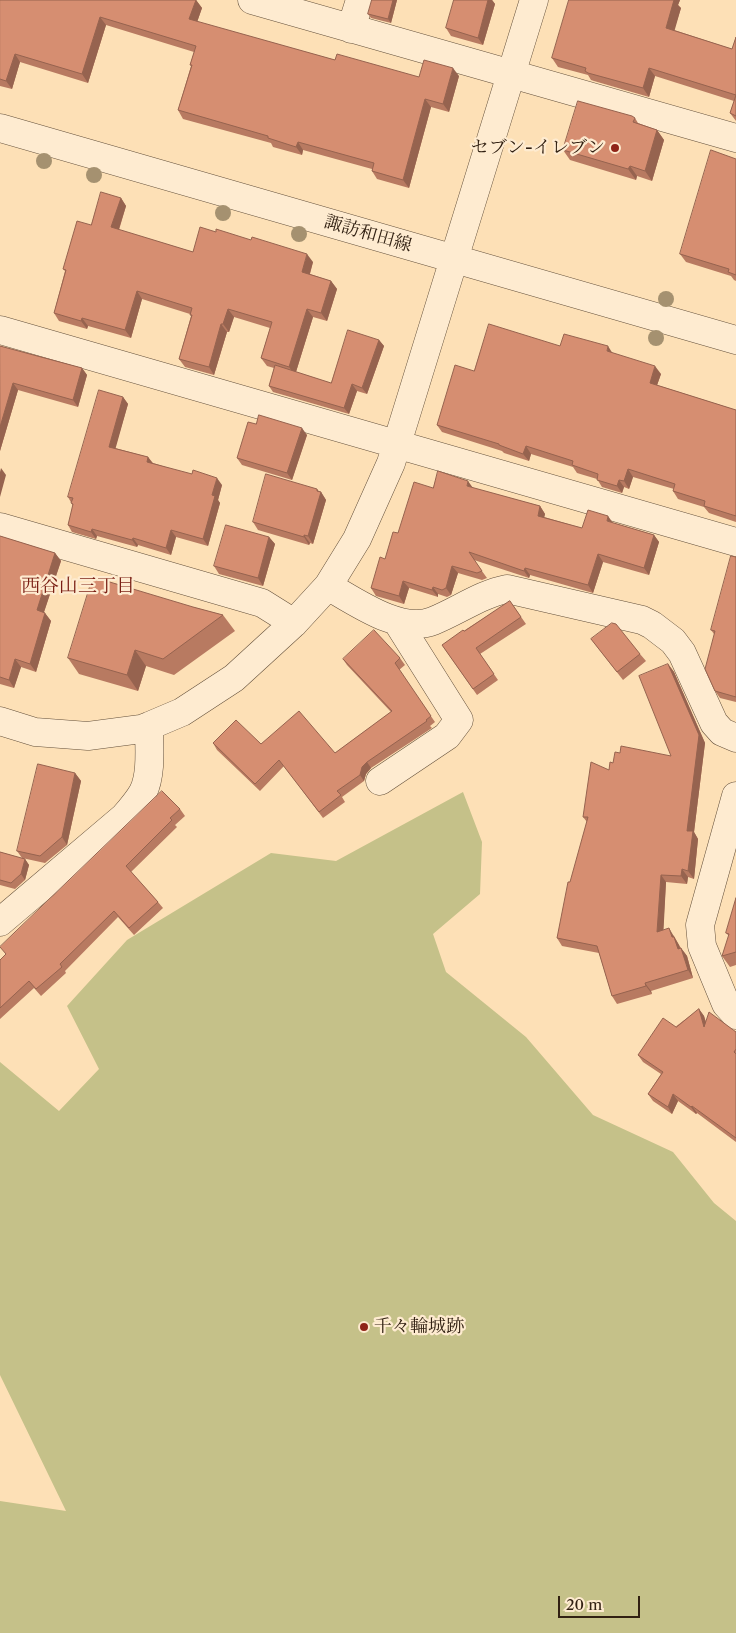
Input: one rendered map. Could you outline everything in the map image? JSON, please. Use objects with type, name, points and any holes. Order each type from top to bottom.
[{"type":"street","points":[[252,0],[736,138]]},
{"type":"street","points":[[351,29],[360,0]]},
{"type":"street","points":[[0,722],[35,732],[88,736],[141,729],[149,726],[182,712],[234,678],[294,623],[328,586],[357,539],[390,463],[534,0]]},
{"type":"street","name":"諏訪和田線","points":[[0,128],[736,340]]},
{"type":"street","points":[[0,330],[736,542]]},
{"type":"street","points":[[0,527],[262,603],[294,623]]},
{"type":"street","points":[[328,586],[356,603],[398,623],[418,625],[433,621],[486,596],[507,589],[642,620],[673,641],[682,654],[714,723],[722,732],[736,738]]},
{"type":"street","points":[[380,781],[447,736],[459,720],[398,623]]},
{"type":"street","points":[[1,920],[124,817],[140,798],[147,781],[149,726]]},
{"type":"street","points":[[736,796],[700,924],[702,946],[726,1004],[736,1015]]},
{"type":"shaded area","points":[[463,792],[482,842],[480,894],[433,934],[446,972],[526,1037],[593,1115],[673,1152],[714,1203],[736,1221],[736,1633],[0,1633],[0,1501],[66,1511],[0,1375],[0,1062],[59,1111],[99,1069],[67,1006],[127,940],[271,853],[336,861]]},
{"type":"building","points":[[0,0],[196,0],[189,19],[335,60],[337,54],[419,77],[424,60],[453,68],[443,104],[425,99],[403,180],[372,171],[374,163],[298,142],[296,147],[268,138],[268,136],[178,110],[196,46],[100,17],[82,74],[15,54],[6,81],[0,79]]},
{"type":"building","points":[[372,0],[393,0],[388,19],[368,14]]},
{"type":"building","points":[[454,0],[488,0],[478,38],[446,28]]},
{"type":"building","points":[[569,0],[674,0],[666,28],[732,49],[736,37],[736,95],[649,68],[643,88],[588,73],[585,71],[586,68],[552,58]]},
{"type":"building","points":[[736,95],[736,116],[730,113]]},
{"type":"building","points":[[578,101],[632,116],[635,118],[633,122],[657,130],[645,171],[630,166],[628,169],[563,150]]},
{"type":"building","points":[[711,150],[736,159],[736,275],[728,272],[729,269],[680,254]]},
{"type":"building","points":[[101,192],[121,198],[111,227],[193,252],[200,227],[216,232],[216,229],[251,240],[252,237],[307,254],[302,272],[331,281],[321,313],[307,309],[289,367],[261,358],[272,322],[228,309],[223,324],[221,324],[209,367],[179,359],[192,315],[190,315],[192,308],[137,291],[125,330],[82,318],[81,321],[54,313],[66,270],[63,269],[77,221],[91,225]]},
{"type":"building","points":[[489,324],[560,346],[564,334],[608,346],[607,351],[655,366],[650,383],[736,410],[736,516],[704,506],[705,501],[673,491],[675,484],[628,469],[624,481],[619,480],[617,486],[597,480],[598,474],[572,465],[573,461],[526,446],[523,454],[499,444],[437,425],[455,365],[474,371]]},
{"type":"building","points":[[348,330],[379,340],[362,388],[352,384],[344,408],[269,386],[275,365],[331,383]]},
{"type":"building","points":[[0,346],[82,368],[73,400],[13,383],[0,427]]},
{"type":"building","points":[[99,390],[123,397],[109,447],[148,457],[147,462],[192,474],[193,470],[217,478],[212,495],[215,496],[203,539],[171,530],[166,548],[133,538],[132,540],[92,529],[91,532],[68,525],[73,498],[68,497]]},
{"type":"building","points":[[259,415],[302,428],[287,473],[237,458],[248,422],[256,424]]},
{"type":"building","points":[[438,471],[468,481],[467,486],[540,506],[538,516],[582,528],[588,510],[608,516],[607,521],[654,535],[644,568],[598,554],[588,585],[525,568],[524,571],[469,552],[482,571],[477,573],[452,566],[446,588],[442,590],[433,587],[432,590],[403,581],[399,596],[371,588],[380,557],[385,559],[393,532],[398,533],[414,482],[433,488]]},
{"type":"building","points":[[266,474],[317,489],[317,491],[321,492],[308,536],[304,535],[304,537],[253,522]]},
{"type":"building","points":[[226,525],[269,537],[258,578],[214,566]]},
{"type":"building","points":[[0,536],[55,553],[37,610],[45,613],[30,664],[15,659],[9,680],[0,677]]},
{"type":"building","points":[[731,556],[736,557],[736,697],[715,691],[705,669],[715,631],[711,630]]},
{"type":"building","points":[[93,577],[223,615],[163,659],[135,650],[127,675],[68,658]]},
{"type":"building","points":[[510,601],[521,617],[476,648],[494,674],[473,689],[442,645]]},
{"type":"building","points":[[612,623],[616,624],[640,654],[617,672],[591,639]]},
{"type":"building","points":[[374,630],[400,658],[395,663],[431,716],[427,721],[367,762],[362,767],[360,775],[337,791],[341,795],[319,812],[279,760],[255,784],[213,743],[236,720],[261,744],[299,711],[335,753],[392,711],[343,659]]},
{"type":"building","points":[[668,664],[699,735],[687,831],[693,831],[688,871],[682,869],[681,876],[661,875],[657,932],[669,928],[678,949],[681,948],[688,970],[645,983],[646,986],[612,996],[597,946],[557,938],[568,882],[570,882],[588,817],[583,817],[591,762],[609,770],[610,762],[613,763],[615,752],[620,753],[621,746],[671,756],[639,676]]},
{"type":"building","points":[[38,764],[75,773],[62,837],[40,856],[17,851]]},
{"type":"building","points":[[162,791],[180,809],[170,818],[172,820],[126,866],[158,902],[129,928],[114,911],[60,964],[62,967],[36,989],[29,981],[0,1008],[0,960],[6,954],[0,947]]},
{"type":"building","points":[[0,852],[25,859],[21,874],[11,883],[0,880]]},
{"type":"building","points":[[736,898],[736,952],[722,956],[729,934],[726,933]]},
{"type":"building","points":[[699,1009],[704,1027],[709,1012],[736,1032],[736,1049],[734,1052],[736,1054],[736,1138],[673,1094],[668,1107],[648,1094],[663,1072],[638,1055],[663,1018],[676,1027]]},
{"type":"place","name":"セブン-イレブン","points":[[615,148]]},
{"type":"place","name":"千々輪城跡","points":[[364,1327]]},
{"type":"district","name":"西谷山三丁目","points":[[78,587]]}]
